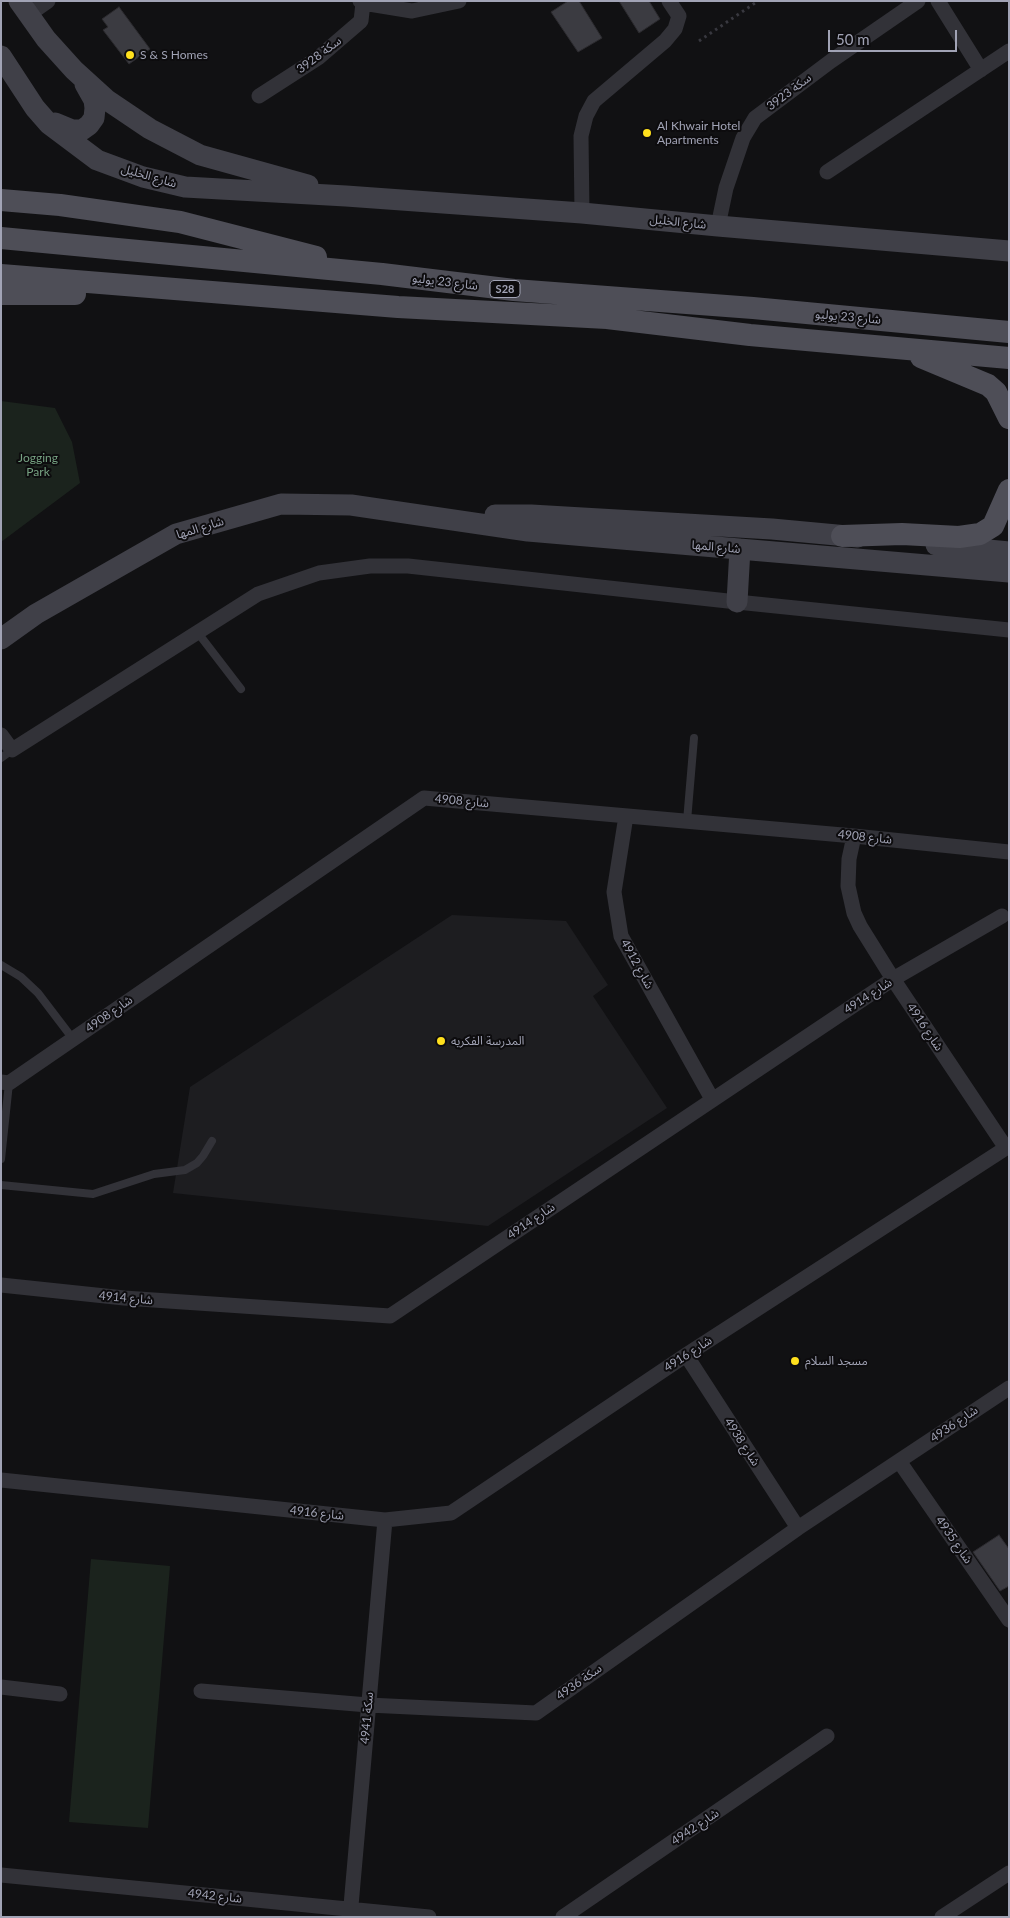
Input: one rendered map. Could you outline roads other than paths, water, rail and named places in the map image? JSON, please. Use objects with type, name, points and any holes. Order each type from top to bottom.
[{"type":"main road","points":[[1,200],[60,205],[180,222],[382,274]]},
{"type":"main road","name":"شارع 23 يوليو","points":[[1,238],[382,274],[514,290],[753,308],[1009,332]]},
{"type":"main road","name":"شارع 23 يوليو","points":[[1,275],[232,292],[398,307],[607,318],[750,335],[1009,358]]},
{"type":"main road","points":[[1,294],[232,292]]},
{"type":"main road","points":[[900,348],[988,385],[996,392],[1009,418]]},
{"type":"main road","points":[[842,536],[902,534],[959,538],[980,534],[993,526],[1009,490]]},
{"type":"street","points":[[24,8],[48,1]]},
{"type":"street","name":"سكة 3928","points":[[259,96],[318,58],[361,21],[362,2],[412,11],[459,1]]},
{"type":"street","points":[[582,213],[582,136],[586,116],[594,101],[665,41],[675,29],[679,16],[669,1]]},
{"type":"street","name":"سكة 3923","points":[[718,226],[726,188],[743,138],[755,118],[918,1]]},
{"type":"street","points":[[938,1],[981,70]]},
{"type":"street","name":"شارع الخليل","points":[[24,8],[46,40],[74,70],[107,100],[150,129],[200,154],[346,196]]},
{"type":"street","points":[[1009,52],[831,169],[981,70],[1009,52]]},
{"type":"street","name":"شارع الخليل","points":[[1,56],[35,108],[49,124],[97,160],[143,177],[185,186],[582,213],[1009,251]]},
{"type":"street","points":[[35,108],[61,127],[82,130],[89,125],[94,118],[96,108],[94,100],[86,85],[74,70]]},
{"type":"street","name":"شارع المها","points":[[1,639],[36,614],[176,534],[281,504],[351,505],[528,531],[1009,572]]},
{"type":"street","name":"شارع المها","points":[[424,515],[530,515],[772,529],[1009,553]]},
{"type":"street","points":[[737,602],[740,549]]},
{"type":"street","points":[[923,565],[944,560],[993,560],[1009,553]]},
{"type":"street","points":[[1,735],[6,754],[258,594],[319,573],[370,566],[408,566],[1009,630]]},
{"type":"street","name":"4908 شارع","points":[[5,1082],[73,1039],[424,798],[854,836],[1009,852]]},
{"type":"street","name":"4912 شارع","points":[[626,816],[614,892],[621,936],[712,1099]]},
{"type":"street","name":"4916 شارع","points":[[1,1480],[386,1520],[451,1513],[686,1355],[1008,1147],[893,980],[860,926],[850,900],[848,872],[854,836]]},
{"type":"street","name":"4914 شارع","points":[[1,1286],[124,1298],[390,1316],[712,1099],[893,980],[1002,916]]},
{"type":"street","name":"شارع 4938","points":[[686,1355],[798,1528]]},
{"type":"street","name":"4936 شارع","points":[[899,1461],[1009,1388]]},
{"type":"street","name":"سكة 4936","points":[[201,1691],[368,1705],[536,1713],[798,1528],[899,1461]]},
{"type":"street","name":"4935 شارع","points":[[899,1461],[1009,1620]]},
{"type":"street","name":"سكة 4941","points":[[351,1913],[368,1705],[386,1520]]},
{"type":"street","points":[[1,1687],[60,1694]]},
{"type":"street","name":"4942 شارع","points":[[563,1917],[827,1736]]},
{"type":"street","points":[[942,1917],[1009,1873]]},
{"type":"street","name":"4942 شارع","points":[[1,1875],[351,1913],[429,1917]]},
{"type":"lane","points":[[198,633],[241,689]]},
{"type":"lane","points":[[687,821],[694,738]]},
{"type":"lane","points":[[1,965],[21,977],[38,993],[73,1039]]},
{"type":"lane","points":[[1,1159],[5,1082]]},
{"type":"lane","points":[[1,1185],[93,1194],[154,1174],[185,1170],[197,1164],[212,1141]]},
{"type":"place","name":"S & S Homes","points":[[130,55]]},
{"type":"place","name":"Al Khwair Hotel Apartments","points":[[647,133]]},
{"type":"place","name":"المدرسة الفكريه","points":[[441,1041]]},
{"type":"place","name":"مسجد السلام","points":[[795,1361]]},
{"type":"park label","name":"Jogging Park","points":[[38,465]]}]
